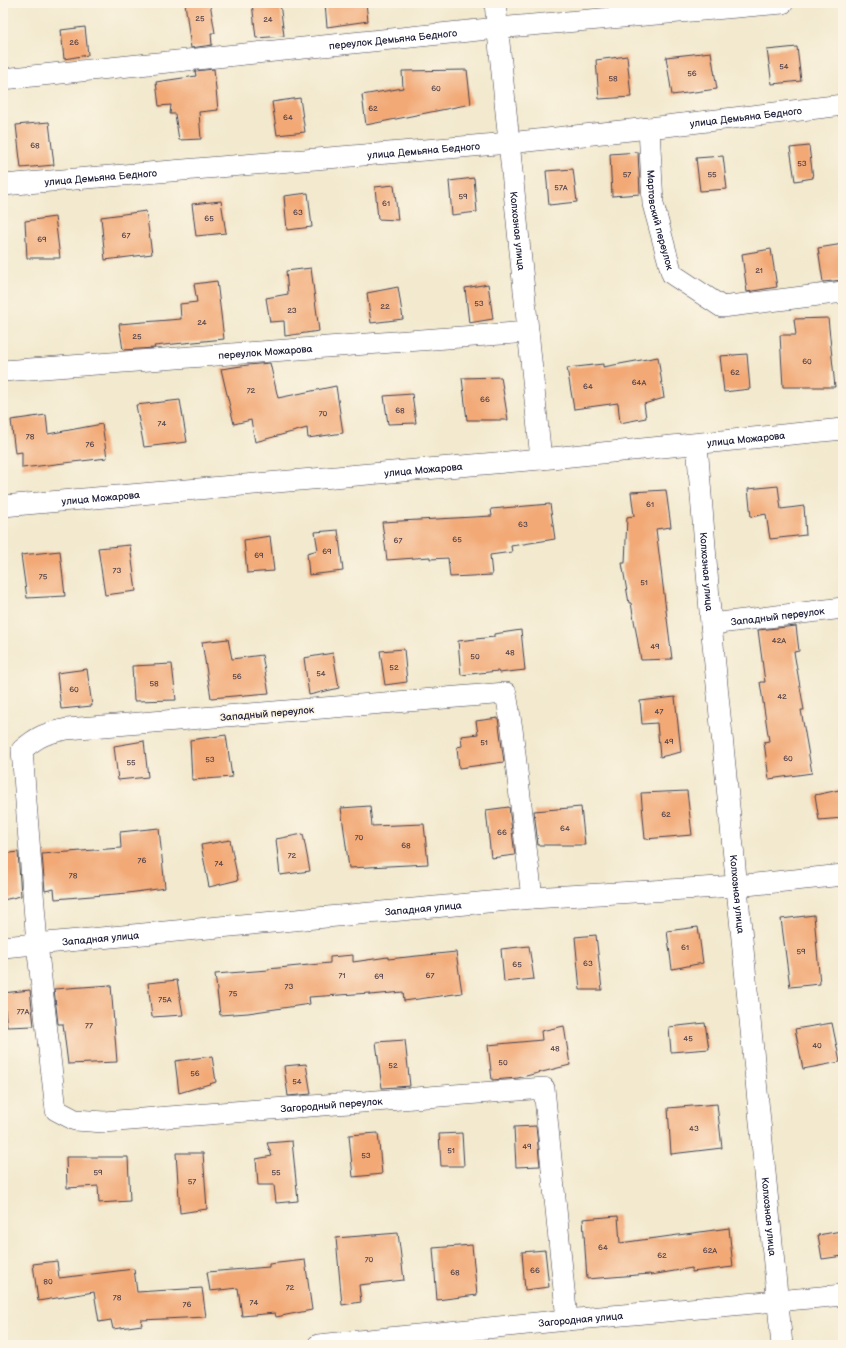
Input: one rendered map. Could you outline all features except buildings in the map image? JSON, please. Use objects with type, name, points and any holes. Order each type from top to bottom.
[{"type":"street","name":"Колхозная улица","points":[[495,3],[541,458]]},
{"type":"street","name":"переулок Демьяна Бедного","points":[[3,79],[498,28],[783,3]]},
{"type":"street","name":"улица Демьяна Бедного","points":[[3,185],[509,143],[843,105]]},
{"type":"street","name":"Мартовский переулок","points":[[649,128],[653,204],[672,274],[722,307],[843,292]]},
{"type":"street","name":"переулок Можарова","points":[[3,371],[528,332]]},
{"type":"street","name":"улица Можарова","points":[[3,506],[697,444],[843,429]]},
{"type":"street","name":"Колхозная улица","points":[[697,444],[711,624],[782,1345]]},
{"type":"street","name":"Западный переулок","points":[[711,624],[843,608]]},
{"type":"street","name":"Западный переулок","points":[[37,944],[22,750],[35,738],[50,732],[67,729],[506,693],[512,729],[532,898]]},
{"type":"street","name":"Западная улица","points":[[3,947],[532,898],[736,886],[843,876]]},
{"type":"street","name":"Загородный переулок","points":[[37,944],[56,1110],[75,1120],[104,1122],[544,1088],[567,1320]]},
{"type":"street","name":"Загородная улица","points":[[318,1345],[567,1320],[843,1295]]}]
